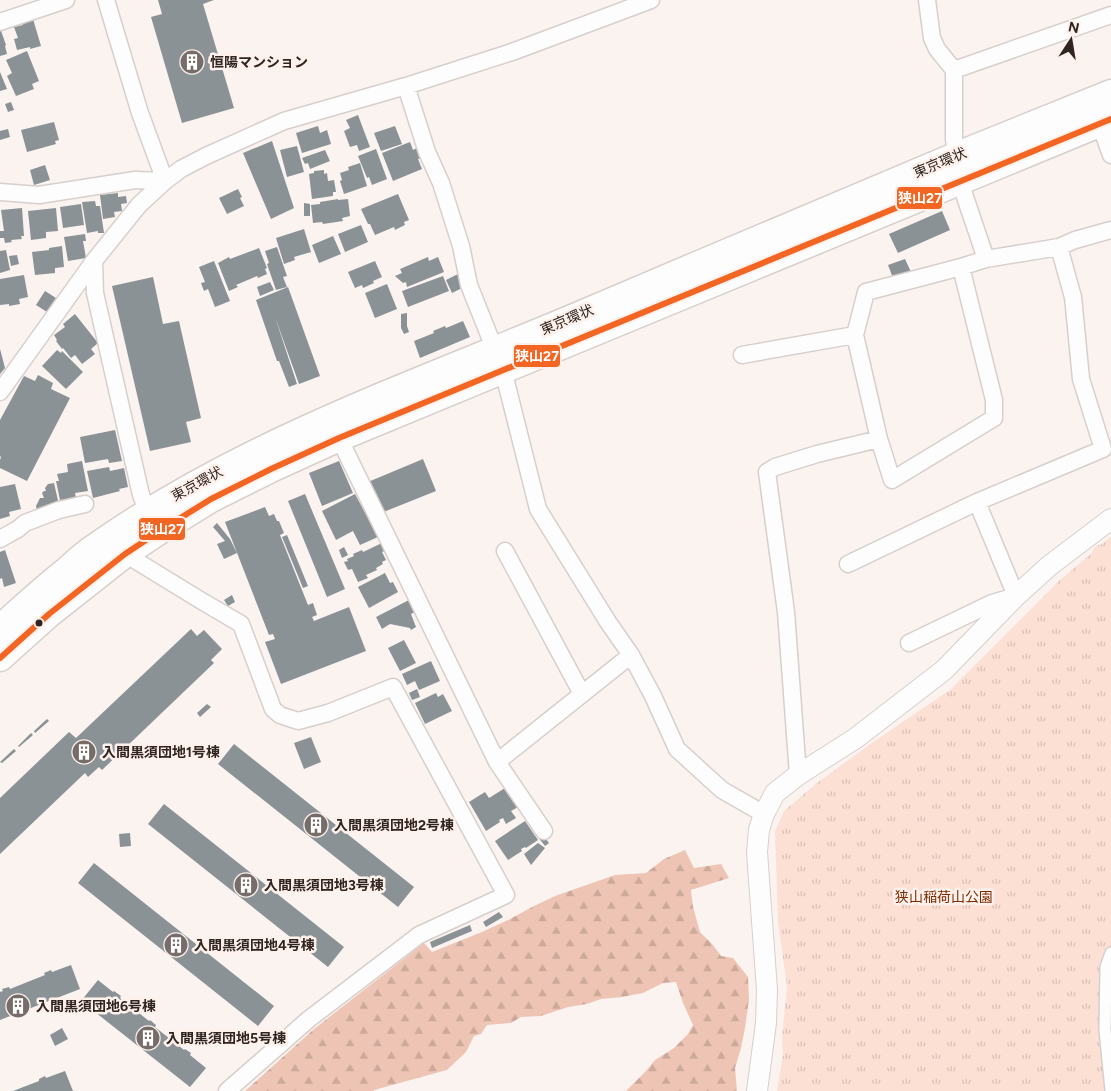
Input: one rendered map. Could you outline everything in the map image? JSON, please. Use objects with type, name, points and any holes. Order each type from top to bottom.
[{"type":"highway","name":"東京環状","points":[[0,658],[49,614],[125,554],[210,499],[499,360],[956,156],[1111,93]]},
{"type":"highway","name":"東京環状","points":[[0,628],[37,594],[91,550],[148,511],[202,480],[330,418],[499,360],[960,182],[1105,121]]},
{"type":"street","points":[[0,22],[66,0]]},
{"type":"street","points":[[106,0],[140,113],[165,181]]},
{"type":"street","points":[[0,392],[94,261],[139,205],[181,169],[284,121],[406,86],[512,52],[649,0]]},
{"type":"street","points":[[927,0],[932,38],[937,49],[954,70],[954,139],[956,156]]},
{"type":"street","points":[[954,70],[1111,15]]},
{"type":"street","points":[[406,86],[427,152],[441,182],[461,246],[469,285],[499,360],[538,509],[630,655],[653,696],[677,749],[722,790],[764,814]]},
{"type":"street","points":[[1105,121],[1111,155]]},
{"type":"street","points":[[0,192],[39,195],[135,180],[165,181]]},
{"type":"street","points":[[960,182],[986,259]]},
{"type":"street","points":[[961,267],[994,400],[994,418],[892,480],[879,439],[855,335],[866,292],[986,259],[1060,247],[1075,240],[1111,230]]},
{"type":"street","points":[[848,564],[977,502],[1103,449],[1081,379],[1073,297],[1060,247]]},
{"type":"street","points":[[94,261],[95,293],[141,495],[148,511]]},
{"type":"street","points":[[742,355],[855,335]]},
{"type":"street","points":[[339,438],[497,762],[544,831]]},
{"type":"street","points":[[798,775],[786,612],[767,472],[775,467],[817,454],[879,439]]},
{"type":"street","points":[[977,502],[1016,596]]},
{"type":"street","points":[[0,539],[25,523],[59,510],[85,504]]},
{"type":"street","points":[[757,1091],[766,1023],[767,990],[757,852],[759,830],[764,814],[775,793],[798,775],[856,738],[944,670],[1016,596],[1049,566],[1111,519]]},
{"type":"street","points":[[505,551],[582,694]]},
{"type":"street","points":[[125,554],[241,624],[273,709],[280,715],[298,720],[328,713],[393,687],[506,895],[419,935],[309,1019],[228,1091]]},
{"type":"street","points":[[909,643],[992,603],[1016,596]]},
{"type":"street","points":[[497,762],[630,655]]},
{"type":"street","points":[[1111,953],[1106,967],[1105,1030],[1111,1090]]},
{"type":"green space","name":"狭山稲荷山公園","points":[[1111,537],[1111,1091],[777,1091],[783,1055],[782,1037],[787,986],[778,923],[775,831],[784,811],[817,783],[951,689],[1058,582],[1092,553],[1094,548]]},
{"type":"green space","points":[[685,850],[694,868],[721,864],[729,878],[691,890],[693,907],[700,932],[721,956],[733,958],[748,977],[749,999],[745,1028],[735,1068],[737,1091],[626,1091],[655,1060],[674,1048],[688,1034],[693,1025],[676,982],[663,983],[643,993],[601,999],[541,1016],[521,1017],[511,1023],[487,1025],[481,1034],[474,1036],[466,1052],[447,1070],[374,1091],[245,1091],[314,1029],[424,943],[432,952],[482,932],[555,896],[615,875],[646,873],[664,859]]},
{"type":"building","name":"恒陽マンション","points":[[158,0],[214,0],[203,4],[234,108],[182,123],[151,17],[162,14]]},
{"type":"building","points":[[33,19],[41,46],[17,50],[14,39],[18,38],[14,27],[23,25],[22,23]]},
{"type":"building","points":[[0,28],[7,54],[0,56]]},
{"type":"building","points":[[27,51],[39,81],[32,84],[34,89],[16,96],[7,76],[12,73],[6,60]]},
{"type":"building","points":[[0,72],[7,89],[0,91]]},
{"type":"building","points":[[11,102],[14,110],[8,112],[5,104]]},
{"type":"building","points":[[358,115],[370,147],[359,151],[357,145],[350,147],[344,131],[350,128],[346,120]]},
{"type":"building","points":[[54,122],[59,140],[55,141],[56,144],[27,152],[21,130]]},
{"type":"building","points":[[318,126],[320,133],[327,130],[331,144],[302,153],[296,133]]},
{"type":"building","points":[[395,126],[402,144],[381,151],[374,133]]},
{"type":"building","points":[[8,129],[10,137],[0,140],[0,131]]},
{"type":"building","points":[[272,141],[294,208],[271,219],[243,153]]},
{"type":"building","points":[[410,142],[413,150],[417,148],[421,158],[418,159],[422,169],[393,181],[382,153]]},
{"type":"building","points":[[297,146],[304,172],[287,177],[280,150]]},
{"type":"building","points":[[376,149],[387,179],[372,185],[358,156]]},
{"type":"building","points":[[325,150],[330,161],[310,169],[308,163],[305,164],[302,158]]},
{"type":"building","points":[[360,163],[367,186],[344,194],[340,173],[349,170],[348,167]]},
{"type":"building","points":[[45,165],[50,180],[34,185],[30,170]]},
{"type":"building","points":[[324,170],[324,174],[327,173],[328,181],[334,180],[336,192],[333,192],[333,196],[312,199],[309,174],[314,173],[314,171]]},
{"type":"building","points":[[238,189],[244,206],[227,214],[219,198]]},
{"type":"building","points":[[118,193],[118,197],[126,196],[127,203],[121,204],[122,211],[114,212],[115,217],[103,219],[100,195]]},
{"type":"building","points":[[398,194],[409,220],[404,222],[405,225],[395,230],[394,227],[375,235],[361,209]]},
{"type":"building","points":[[338,199],[348,199],[350,216],[342,218],[343,221],[323,224],[322,222],[313,223],[311,205]]},
{"type":"building","points":[[95,201],[96,206],[100,206],[104,233],[98,233],[98,231],[87,233],[82,202]]},
{"type":"building","points":[[304,203],[310,204],[310,216],[304,216]]},
{"type":"building","points":[[81,204],[84,225],[63,228],[60,207]]},
{"type":"building","points":[[22,208],[24,236],[21,236],[22,239],[11,240],[12,242],[5,243],[4,238],[0,238],[0,231],[4,231],[1,210]]},
{"type":"building","points":[[56,208],[58,231],[46,232],[46,238],[31,240],[28,211]]},
{"type":"building","points":[[942,211],[950,230],[898,253],[889,234]]},
{"type":"building","points":[[361,225],[368,242],[345,252],[338,234]]},
{"type":"building","points":[[304,229],[311,252],[294,257],[295,260],[284,264],[276,238]]},
{"type":"building","points":[[85,234],[86,241],[83,241],[86,258],[68,261],[64,237]]},
{"type":"building","points":[[333,236],[341,254],[319,263],[312,245]]},
{"type":"building","points":[[62,246],[64,267],[55,268],[55,273],[35,275],[32,252]]},
{"type":"building","points":[[277,247],[287,276],[283,277],[287,287],[276,290],[267,264],[269,263],[265,251]]},
{"type":"building","points":[[259,248],[267,268],[265,269],[267,274],[236,285],[238,287],[229,291],[218,263],[229,257],[230,259]]},
{"type":"building","points":[[6,250],[10,270],[0,273],[0,251]]},
{"type":"building","points":[[17,255],[19,264],[11,266],[9,256]]},
{"type":"building","points":[[428,257],[429,261],[438,257],[444,272],[407,287],[406,282],[403,283],[395,276],[402,273],[400,269]]},
{"type":"building","points":[[905,259],[911,272],[893,278],[888,265]]},
{"type":"building","points":[[214,261],[230,301],[215,307],[208,289],[204,291],[201,283],[205,282],[199,267]]},
{"type":"building","points":[[375,261],[382,277],[363,288],[362,285],[355,288],[348,272]]},
{"type":"building","points":[[458,274],[464,287],[452,293],[446,280]]},
{"type":"building","points":[[24,275],[28,297],[19,299],[20,304],[0,305],[0,279]]},
{"type":"building","points":[[443,276],[449,291],[408,307],[402,291]]},
{"type":"building","points":[[153,277],[163,324],[179,321],[201,418],[186,422],[191,442],[150,451],[112,286]]},
{"type":"building","points":[[270,282],[274,290],[260,296],[257,287]]},
{"type":"building","points":[[387,284],[397,309],[375,318],[365,293]]},
{"type":"building","points":[[288,287],[320,376],[299,384],[275,317],[297,384],[289,387],[279,361],[277,361],[256,300]]},
{"type":"building","points":[[45,291],[56,298],[47,312],[36,305]]},
{"type":"building","points":[[407,313],[409,332],[404,334],[401,328],[401,314]]},
{"type":"building","points":[[75,314],[98,343],[91,349],[95,354],[82,364],[75,355],[71,358],[62,349],[54,335],[65,327],[63,324]]},
{"type":"building","points":[[463,321],[470,337],[420,358],[414,341],[434,333],[433,331],[445,326],[446,328]]},
{"type":"building","points":[[0,349],[5,368],[0,374]]},
{"type":"building","points":[[57,350],[61,353],[62,351],[83,372],[66,389],[42,366]]},
{"type":"building","points":[[38,375],[53,383],[51,389],[70,398],[27,481],[0,468],[0,420],[24,376],[35,381]]},
{"type":"building","points":[[115,430],[122,461],[109,463],[108,459],[85,463],[80,437]]},
{"type":"building","points":[[423,459],[436,491],[381,513],[368,482]]},
{"type":"building","points":[[82,461],[88,491],[75,493],[76,498],[60,500],[56,481],[59,481],[57,474],[68,472],[67,464]]},
{"type":"building","points":[[339,461],[353,493],[322,506],[309,473]]},
{"type":"building","points":[[109,467],[110,471],[124,468],[128,487],[93,498],[87,471]]},
{"type":"building","points":[[54,483],[59,505],[38,515],[36,506],[40,498],[44,498],[42,493],[46,491],[45,488],[48,484]]},
{"type":"building","points":[[15,484],[21,509],[9,512],[10,516],[0,519],[0,487]]},
{"type":"building","points":[[305,494],[345,589],[327,597],[288,501]]},
{"type":"building","points":[[355,494],[378,537],[360,545],[353,531],[336,540],[322,511]]},
{"type":"building","points":[[265,507],[269,516],[274,514],[277,521],[279,521],[284,533],[280,535],[308,605],[313,603],[317,615],[312,617],[314,621],[349,607],[366,651],[281,684],[265,642],[275,639],[273,634],[269,635],[225,522]]},
{"type":"building","points":[[217,523],[230,539],[237,553],[224,559],[217,544],[225,541],[213,527]]},
{"type":"building","points":[[287,535],[308,586],[303,588],[282,537]]},
{"type":"building","points":[[382,543],[385,551],[382,552],[386,560],[376,568],[377,570],[366,575],[368,578],[358,582],[352,569],[348,570],[344,562],[354,556],[353,554],[362,550],[363,552]]},
{"type":"building","points":[[344,547],[348,555],[342,558],[339,550]]},
{"type":"building","points":[[5,550],[16,583],[4,587],[2,578],[0,579],[0,552]]},
{"type":"building","points":[[385,573],[390,583],[393,582],[398,592],[369,608],[358,587]]},
{"type":"building","points":[[232,595],[235,602],[228,606],[224,600]]},
{"type":"building","points":[[409,600],[415,612],[411,614],[416,627],[411,630],[410,628],[390,624],[382,629],[376,617]]},
{"type":"building","name":"入間黒須団地1号棟","points":[[191,629],[197,636],[204,630],[222,649],[211,660],[214,663],[102,770],[99,767],[88,777],[85,773],[0,854],[0,798],[69,732],[76,738]]},
{"type":"building","points":[[404,640],[416,663],[400,671],[388,648]]},
{"type":"building","points":[[431,661],[440,681],[419,690],[415,681],[407,685],[402,674]]},
{"type":"building","points":[[417,689],[420,697],[412,700],[409,693]]},
{"type":"building","points":[[436,693],[438,697],[443,694],[452,711],[425,724],[415,703]]},
{"type":"building","points":[[207,704],[211,707],[200,717],[197,713]]},
{"type":"building","points":[[47,719],[49,721],[35,733],[34,731]]},
{"type":"building","points":[[31,733],[33,735],[19,747],[18,746]]},
{"type":"building","points":[[311,737],[321,762],[304,769],[294,743]]},
{"type":"building","name":"入間黒須団地2号棟","points":[[234,744],[414,887],[398,907],[218,764]]},
{"type":"building","points":[[14,749],[16,751],[2,763],[0,762]]},
{"type":"building","points":[[505,788],[518,807],[511,811],[516,818],[506,824],[503,818],[486,831],[469,802],[485,792],[489,798]]},
{"type":"building","name":"入間黒須団地3号棟","points":[[164,804],[344,947],[328,967],[148,824]]},
{"type":"building","points":[[525,821],[538,840],[521,849],[522,851],[508,860],[495,841]]},
{"type":"building","points":[[130,833],[131,846],[120,847],[119,834]]},
{"type":"building","points":[[542,834],[549,843],[545,846],[538,837]]},
{"type":"building","points":[[538,843],[545,848],[531,865],[524,854]]},
{"type":"building","name":"入間黒須団地4号棟","points":[[94,863],[274,1006],[258,1026],[78,883]]},
{"type":"building","points":[[499,912],[503,917],[486,927],[483,922]]},
{"type":"building","points":[[470,925],[472,931],[432,948],[430,942]]},
{"type":"building","name":"入間黒須団地6号棟","points":[[71,965],[80,989],[0,1020],[0,992],[3,991],[2,989],[9,987],[10,989],[45,975],[44,973],[51,970],[52,972]]},
{"type":"building","name":"入間黒須団地5号棟","points":[[98,980],[121,996],[120,998],[150,1020],[156,1025],[155,1027],[184,1050],[191,1053],[190,1055],[206,1068],[190,1087],[81,1001]]},
{"type":"building","points":[[62,1028],[68,1039],[55,1046],[50,1035]]},
{"type":"building","points":[[65,1071],[73,1091],[13,1091],[39,1081],[39,1079],[45,1076],[46,1078]]},
{"type":"transit line","name":"狭山27","points":[[0,658],[49,614],[125,554],[211,499],[271,469],[339,438],[1111,119]]},
{"type":"place","name":"恒陽マンション","points":[[192,62]]},
{"type":"place","name":"入間黒須団地1号棟","points":[[84,752]]},
{"type":"place","name":"入間黒須団地2号棟","points":[[316,825]]},
{"type":"place","name":"入間黒須団地3号棟","points":[[246,885]]},
{"type":"place","name":"入間黒須団地4号棟","points":[[176,945]]},
{"type":"place","name":"入間黒須団地6号棟","points":[[18,1006]]},
{"type":"place","name":"入間黒須団地5号棟","points":[[148,1038]]}]
